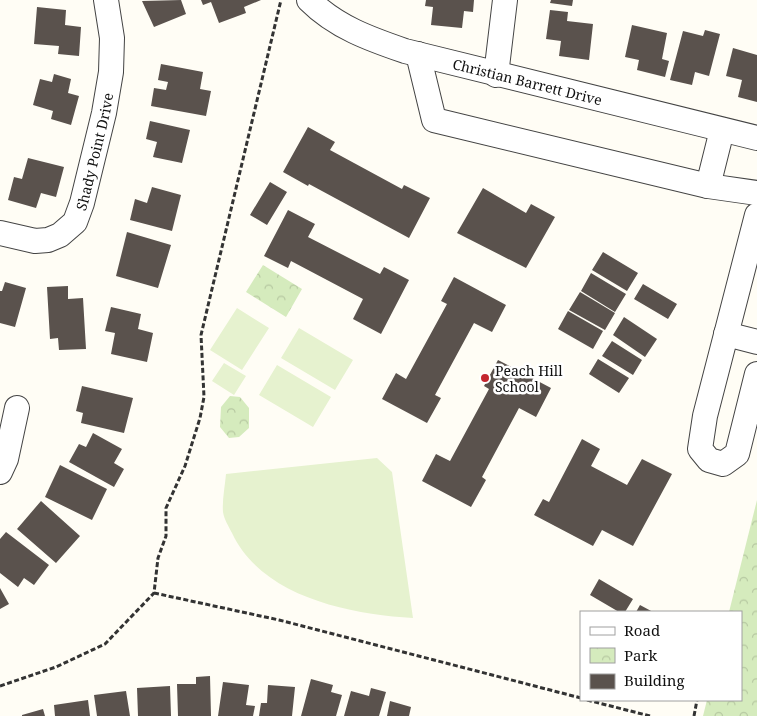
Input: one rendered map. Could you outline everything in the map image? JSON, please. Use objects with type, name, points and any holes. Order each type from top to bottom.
[{"type":"street","name":"Shady Point Drive","points":[[0,233],[35,241],[48,240],[60,235],[75,222],[82,203],[102,122],[111,72],[112,38],[106,0]]},
{"type":"street","name":"Christian Barrett Drive","points":[[309,0],[322,13],[361,36],[418,54],[496,75],[757,138]]},
{"type":"street","points":[[496,75],[505,0]]},
{"type":"street","points":[[418,54],[434,120],[708,186],[757,192]]},
{"type":"street","points":[[708,186],[722,130]]},
{"type":"street","points":[[757,215],[705,416],[700,449],[709,460],[723,464],[737,454],[757,374]]},
{"type":"street","points":[[726,334],[757,342]]},
{"type":"street","points":[[0,472],[6,459],[17,408]]},
{"type":"path","points":[[0,686],[56,667],[105,644],[154,592],[158,558],[166,536],[166,508],[185,466],[204,396],[201,335],[281,0]]},
{"type":"path","points":[[154,592],[279,620],[580,698]]},
{"type":"path","points":[[591,701],[650,716]]},
{"type":"path","points":[[694,716],[697,701]]},
{"type":"green space","points":[[263,265],[302,289],[286,317],[246,292]]},
{"type":"green space","points":[[237,308],[269,328],[242,370],[210,350]]},
{"type":"green space","points":[[299,328],[353,360],[335,390],[281,358]]},
{"type":"green space","points":[[224,363],[246,376],[234,395],[212,381]]},
{"type":"green space","points":[[277,365],[331,397],[313,427],[259,395]]},
{"type":"green space","points":[[230,396],[240,397],[249,408],[249,428],[239,437],[229,438],[220,427],[221,407]]},
{"type":"green space","points":[[377,458],[392,472],[413,618],[362,612],[336,606],[310,598],[286,587],[264,573],[246,555],[232,533],[223,512],[226,474]]},
{"type":"green space","points":[[757,500],[757,716],[703,716],[707,701],[742,701],[742,611],[729,611]]},
{"type":"building","points":[[181,0],[186,14],[154,27],[142,1]]},
{"type":"building","points":[[201,0],[261,0],[244,7],[246,13],[219,23],[211,2],[203,5]]},
{"type":"building","points":[[426,0],[474,0],[473,12],[464,11],[462,28],[431,25],[433,7],[425,6]]},
{"type":"building","points":[[551,0],[573,0],[572,6],[550,3]]},
{"type":"building","points":[[37,7],[66,10],[65,25],[81,27],[79,56],[58,54],[59,46],[34,44]]},
{"type":"building","points":[[550,10],[568,12],[567,21],[593,24],[589,60],[559,56],[561,41],[546,39]]},
{"type":"building","points":[[632,25],[667,33],[662,59],[669,61],[665,77],[637,70],[639,60],[625,57]]},
{"type":"building","points":[[705,30],[720,34],[709,76],[695,72],[692,85],[670,80],[683,31],[703,36]]},
{"type":"building","points":[[733,48],[757,55],[757,102],[738,97],[742,80],[726,76]]},
{"type":"building","points":[[161,64],[203,72],[200,89],[211,91],[206,116],[151,106],[154,88],[166,90],[168,82],[158,80]]},
{"type":"building","points":[[54,74],[71,79],[68,93],[79,96],[71,125],[51,119],[53,111],[33,105],[40,79],[52,82]]},
{"type":"building","points":[[150,121],[190,130],[182,163],[153,157],[157,142],[146,139]]},
{"type":"building","points":[[308,127],[335,142],[330,150],[402,189],[404,185],[430,198],[409,238],[283,172]]},
{"type":"building","points":[[28,158],[64,167],[56,197],[41,193],[36,208],[8,200],[14,177],[22,179]]},
{"type":"building","points":[[270,182],[287,192],[267,225],[250,215]]},
{"type":"building","points":[[152,187],[181,195],[172,231],[130,220],[135,199],[147,203]]},
{"type":"building","points":[[483,188],[526,213],[531,204],[555,217],[526,268],[457,233]]},
{"type":"building","points":[[288,210],[315,224],[308,237],[380,274],[384,267],[409,280],[381,334],[353,319],[363,299],[291,261],[288,268],[264,256]]},
{"type":"building","points":[[127,232],[171,245],[158,288],[116,276]]},
{"type":"building","points":[[603,252],[638,273],[627,291],[592,270]]},
{"type":"building","points":[[591,273],[626,294],[615,312],[581,291]]},
{"type":"building","points":[[454,277],[506,305],[492,332],[474,323],[435,395],[441,398],[427,423],[382,399],[396,373],[406,379],[447,304],[441,301]]},
{"type":"building","points":[[5,282],[26,288],[15,327],[0,323],[0,291],[2,291]]},
{"type":"building","points":[[643,284],[677,304],[668,319],[634,299]]},
{"type":"building","points":[[68,286],[68,299],[83,298],[86,349],[59,350],[58,338],[50,339],[47,287]]},
{"type":"building","points":[[580,292],[615,313],[605,330],[569,310]]},
{"type":"building","points":[[111,307],[141,314],[138,329],[153,333],[147,362],[111,354],[115,333],[105,331]]},
{"type":"building","points":[[568,311],[603,331],[593,349],[558,329]]},
{"type":"building","points":[[624,317],[657,339],[645,357],[613,335]]},
{"type":"building","points":[[612,341],[642,360],[633,375],[602,356]]},
{"type":"building","points":[[598,359],[629,378],[619,393],[589,374]]},
{"type":"building","points":[[498,360],[551,388],[536,417],[519,408],[482,477],[486,480],[471,507],[422,481],[436,454],[450,461],[489,389],[484,386]]},
{"type":"building","points":[[82,386],[133,398],[124,433],[81,423],[83,413],[76,411]]},
{"type":"building","points":[[93,433],[122,449],[114,463],[124,469],[114,487],[69,462],[79,444],[86,447]]},
{"type":"building","points":[[582,439],[600,449],[591,466],[627,485],[642,459],[672,474],[633,546],[602,530],[593,546],[534,515],[543,499],[549,502]]},
{"type":"building","points":[[60,465],[107,489],[92,520],[45,497]]},
{"type":"building","points":[[41,501],[80,536],[56,563],[17,529]]},
{"type":"building","points":[[6,532],[49,565],[34,585],[24,578],[18,587],[0,573],[0,539]]},
{"type":"building","points":[[599,579],[633,599],[626,611],[617,611],[590,595]]},
{"type":"building","points":[[0,588],[9,604],[0,609]]},
{"type":"building","points":[[640,605],[651,611],[637,611]]},
{"type":"building","points":[[210,676],[211,716],[178,716],[177,684],[196,684],[196,677]]},
{"type":"building","points":[[311,679],[333,685],[331,692],[342,695],[336,716],[301,716]]},
{"type":"building","points":[[223,682],[249,685],[246,705],[255,706],[253,716],[218,716]]},
{"type":"building","points":[[268,685],[295,687],[292,716],[259,716],[261,703],[267,703]]},
{"type":"building","points":[[170,686],[171,716],[138,716],[137,688]]},
{"type":"building","points":[[371,688],[386,692],[379,716],[344,716],[351,691],[369,696]]},
{"type":"building","points":[[126,691],[130,716],[97,716],[94,695]]},
{"type":"building","points":[[88,700],[90,716],[55,716],[54,705]]},
{"type":"building","points":[[390,701],[411,707],[409,716],[387,716]]},
{"type":"building","points":[[43,709],[45,716],[22,716],[22,715]]},
{"type":"place","name":"Peach Hill School","points":[[485,378]]}]
